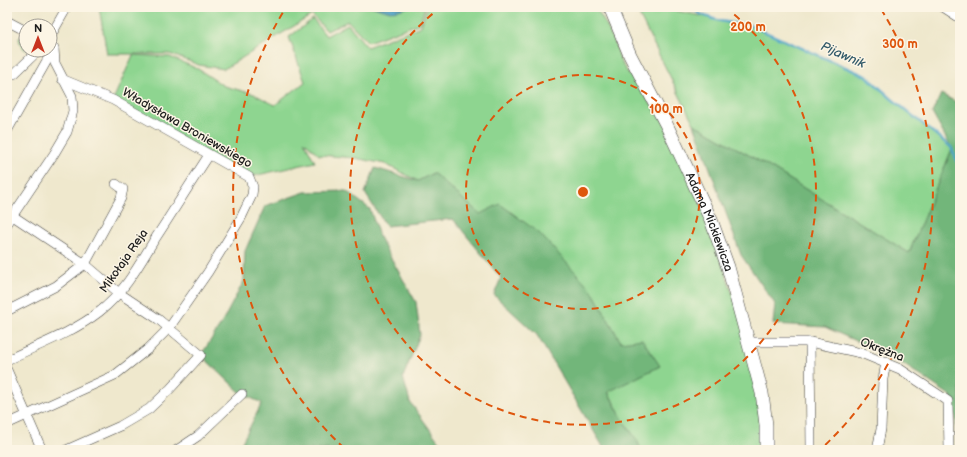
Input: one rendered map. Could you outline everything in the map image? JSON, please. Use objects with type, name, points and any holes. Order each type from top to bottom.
[{"type":"street","points":[[58,23],[67,7]]},
{"type":"street","name":"Adama Mickiewicza","points":[[610,7],[630,55],[671,134],[712,220],[728,267],[762,393],[766,425],[766,450]]},
{"type":"street","points":[[943,7],[960,18]]},
{"type":"street","points":[[7,21],[18,27]]},
{"type":"street","points":[[7,74],[14,74],[31,58]]},
{"type":"street","points":[[7,130],[46,58]]},
{"type":"street","points":[[54,58],[62,79],[72,96],[73,111],[67,132],[10,220],[85,264],[119,293],[169,328],[201,355],[170,389],[149,409],[120,426],[66,450]]},
{"type":"street","name":"Władysława Broniewskiego","points":[[7,424],[115,375],[148,349],[169,328],[208,272],[241,218],[252,195],[253,187],[249,177],[113,100],[62,79]]},
{"type":"street","name":"Mikołaja Reja","points":[[7,360],[83,323],[99,312],[119,293],[209,155]]},
{"type":"street","points":[[7,311],[56,286],[85,264],[121,198],[123,189],[116,184]]},
{"type":"street","name":"Okrężna","points":[[749,342],[810,342],[861,353],[900,368],[948,401],[949,450]]},
{"type":"street","points":[[810,342],[811,450]]},
{"type":"street","points":[[877,450],[881,429],[883,379],[886,362]]},
{"type":"street","points":[[7,370],[42,450]]},
{"type":"street","points":[[177,450],[198,436],[242,394]]},
{"type":"green space","points":[[99,7],[425,7],[420,23],[368,42],[348,21],[327,31],[312,15],[224,69],[199,65],[170,54],[107,54]]},
{"type":"green space","points":[[427,7],[595,7],[607,26],[621,63],[667,126],[695,183],[749,342],[766,450],[641,450],[637,440],[624,422],[608,391],[660,366],[621,343],[591,289],[480,214],[433,173],[418,181],[385,164],[355,158],[319,155],[304,141],[315,162],[249,177],[113,100],[133,55],[170,57],[198,69],[224,86],[254,94],[275,105],[305,82],[289,37],[313,19],[326,36],[348,24],[367,47],[421,26]]},
{"type":"green space","points":[[635,7],[656,7],[729,23],[749,25],[859,72],[870,79],[952,149],[909,253],[768,166],[694,124]]},
{"type":"green space","points":[[941,94],[960,104],[960,450],[957,450],[956,420],[951,396],[897,360],[825,327],[773,324],[775,304],[741,255],[694,124],[768,166],[909,253],[952,149],[932,113]]},
{"type":"green space","points":[[375,168],[418,181],[433,173],[480,214],[500,204],[539,233],[591,289],[621,342],[642,339],[660,366],[608,392],[624,422],[637,440],[641,450],[604,450],[537,335],[494,295],[501,278],[453,219],[386,226],[365,193]]},
{"type":"green space","points":[[346,191],[370,209],[380,239],[416,302],[420,335],[403,377],[410,402],[445,450],[238,450],[262,403],[242,394],[201,355],[220,326],[244,281],[245,251],[265,206],[305,192]]},
{"type":"water","points":[[374,7],[408,7],[391,11]]},
{"type":"waterway","name":"Pijawnik","points":[[688,7],[703,15],[718,20],[749,25],[868,77],[892,99],[951,147],[960,167]]}]
